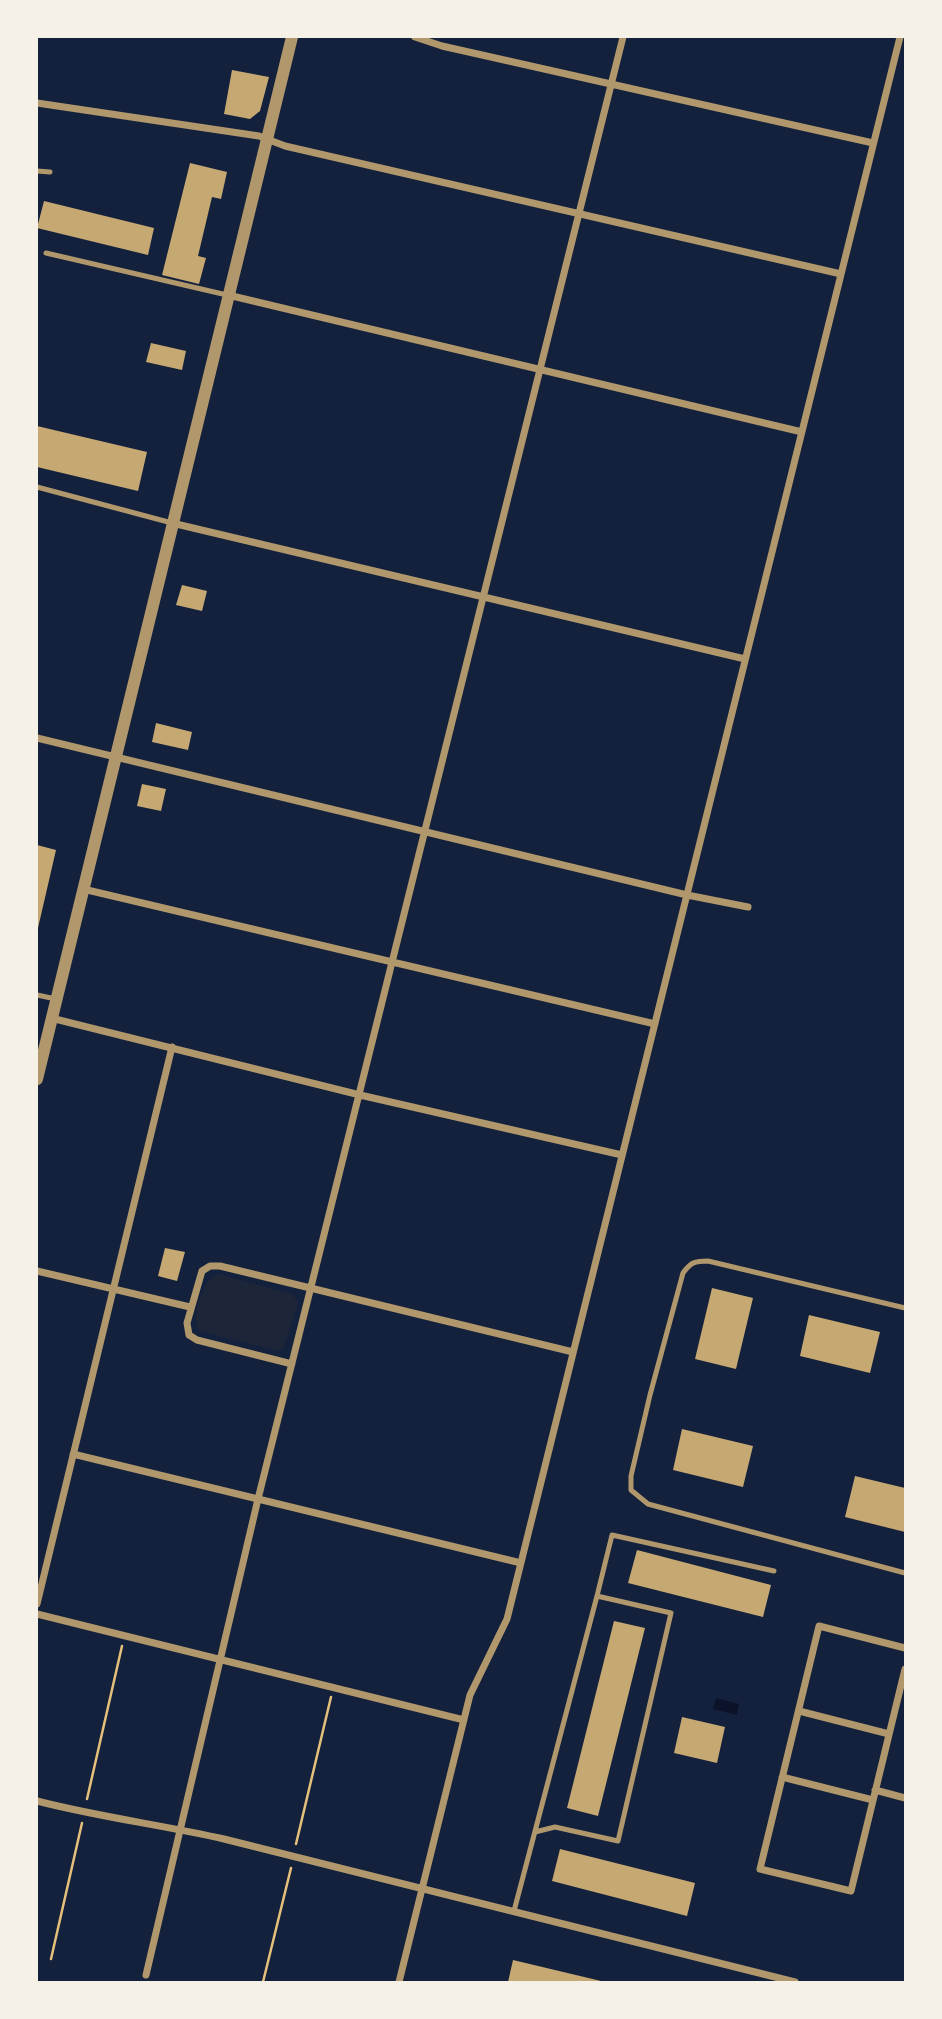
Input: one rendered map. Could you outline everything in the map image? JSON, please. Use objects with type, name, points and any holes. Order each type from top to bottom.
[{"type":"street","points":[[37,1079],[292,37]]},
{"type":"street","points":[[415,37],[442,46],[873,143]]},
{"type":"street","points":[[146,1975],[258,1499],[623,37]]},
{"type":"street","points":[[399,1982],[475,1681],[503,1630],[521,1563],[900,37]]},
{"type":"street","points":[[37,103],[259,136],[285,146],[841,274]]},
{"type":"street","points":[[228,295],[802,432]]},
{"type":"street","points":[[172,523],[745,659]]},
{"type":"street","points":[[37,738],[687,895],[748,906]]},
{"type":"street","points":[[83,889],[655,1024]]},
{"type":"street","points":[[51,1018],[360,1095],[622,1156]]},
{"type":"street","points":[[37,1604],[172,1047]]},
{"type":"street","points":[[292,1364],[194,1339],[186,1329],[201,1273],[213,1265],[573,1352]]},
{"type":"street","points":[[37,1271],[190,1307]]},
{"type":"street","points":[[73,1454],[521,1563]]},
{"type":"street","points":[[37,1614],[464,1720]]},
{"type":"street","points":[[905,1648],[819,1626],[760,1869],[851,1891],[905,1669]]},
{"type":"street","points":[[799,1711],[889,1734]]},
{"type":"street","points":[[782,1777],[873,1800]]},
{"type":"street","points":[[875,1790],[905,1798]]},
{"type":"street","points":[[37,1801],[84,1813],[180,1829],[795,1982]]},
{"type":"lane","points":[[37,171],[50,172]]},
{"type":"lane","points":[[46,253],[228,295]]},
{"type":"lane","points":[[37,486],[172,523]]},
{"type":"lane","points":[[37,995],[56,999]]},
{"type":"lane","points":[[905,1308],[708,1261],[690,1263],[683,1273],[650,1395],[631,1476],[631,1490],[648,1504],[905,1573]]},
{"type":"lane","points":[[514,1911],[612,1535],[774,1571]]},
{"type":"lane","points":[[535,1832],[555,1827],[618,1841],[671,1613],[597,1596]]},
{"type":"path","points":[[84,1813],[125,1636]]},
{"type":"path","points":[[293,1856],[334,1688]]},
{"type":"path","points":[[51,1959],[81,1829]]},
{"type":"path","points":[[263,1982],[291,1868]]},
{"type":"shaded area","points":[[215,1275],[293,1294],[298,1303],[284,1348],[278,1351],[199,1331],[196,1318],[199,1301],[205,1286]]},
{"type":"shaded area","points":[[716,1698],[739,1704],[737,1715],[713,1709]]},
{"type":"building","points":[[232,70],[269,77],[260,111],[250,119],[224,114]]},
{"type":"building","points":[[190,163],[227,172],[221,199],[212,197],[198,256],[206,258],[199,284],[162,275]]},
{"type":"building","points":[[44,201],[154,228],[148,255],[37,228]]},
{"type":"building","points":[[151,343],[186,351],[182,370],[146,362]]},
{"type":"building","points":[[37,426],[147,452],[138,491],[37,467]]},
{"type":"building","points":[[182,585],[207,591],[202,611],[176,605]]},
{"type":"building","points":[[156,723],[192,732],[188,750],[152,742]]},
{"type":"building","points":[[142,784],[166,789],[161,811],[137,806]]},
{"type":"building","points":[[37,845],[56,850],[38,928],[37,928]]},
{"type":"building","points":[[165,1248],[185,1252],[177,1281],[158,1276]]},
{"type":"building","points":[[712,1288],[753,1298],[736,1369],[695,1359]]},
{"type":"building","points":[[809,1315],[880,1332],[870,1373],[800,1356]]},
{"type":"building","points":[[682,1429],[753,1446],[743,1487],[673,1470]]},
{"type":"building","points":[[855,1476],[905,1488],[905,1532],[845,1517]]},
{"type":"building","points":[[637,1550],[771,1585],[763,1617],[628,1583]]},
{"type":"building","points":[[614,1621],[645,1628],[598,1816],[567,1808]]},
{"type":"building","points":[[682,1717],[725,1727],[717,1763],[674,1753]]},
{"type":"building","points":[[560,1849],[695,1883],[687,1916],[552,1881]]},
{"type":"building","points":[[513,1960],[601,1981],[508,1982]]}]
